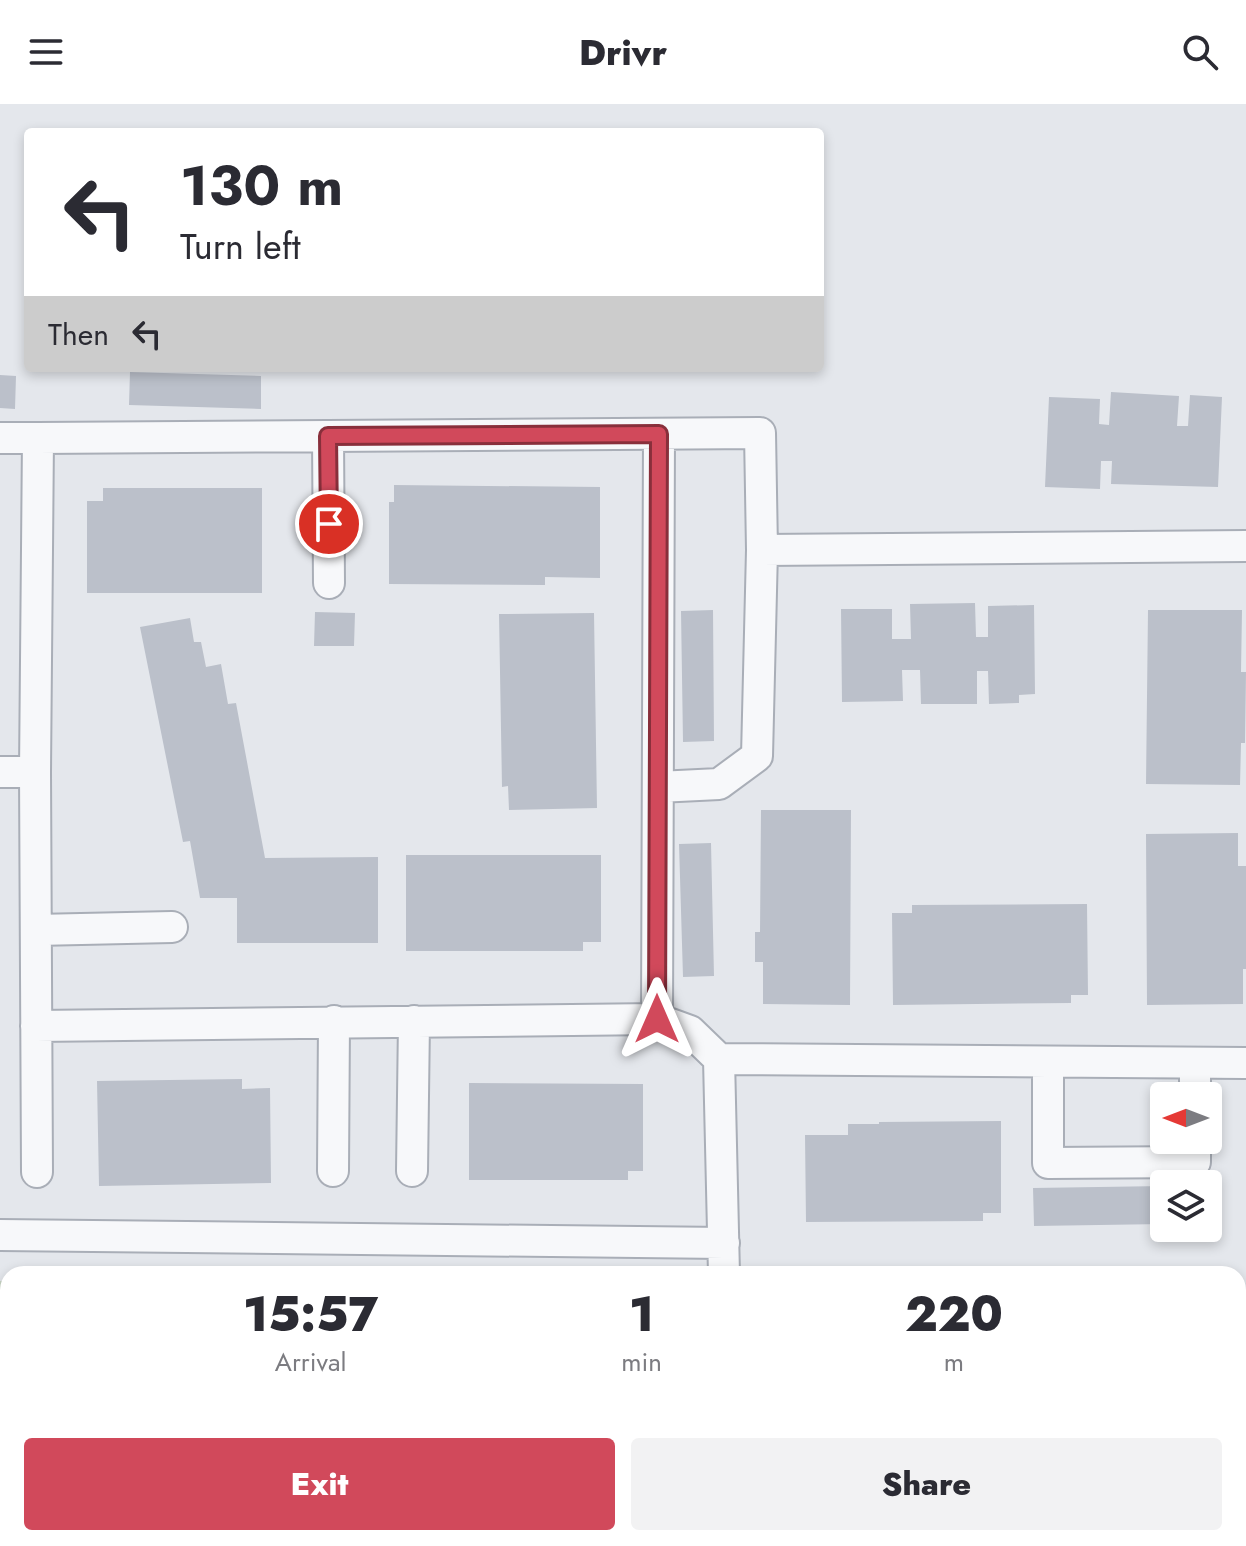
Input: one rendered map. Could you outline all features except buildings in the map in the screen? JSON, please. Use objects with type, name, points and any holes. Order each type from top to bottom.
[{"type":"street","points":[[0,438],[760,433],[762,550],[757,756],[719,784],[658,787]]},
{"type":"street","points":[[657,1019],[659,434]]},
{"type":"street","points":[[328,436],[329,583]]},
{"type":"street","points":[[37,1172],[35,772],[38,438]]},
{"type":"street","points":[[762,550],[1246,546]]},
{"type":"street","points":[[0,772],[35,772]]},
{"type":"street","points":[[36,930],[172,927]]},
{"type":"street","points":[[36,1026],[657,1019],[690,1031],[719,1059],[1246,1063]]},
{"type":"street","points":[[333,1171],[334,1021]]},
{"type":"street","points":[[412,1171],[414,1021]]},
{"type":"street","points":[[719,1059],[724,1266]]},
{"type":"street","points":[[1048,1062],[1048,1163],[1195,1162],[1195,1154]]},
{"type":"street","points":[[1195,1063],[1195,1082]]},
{"type":"street","points":[[0,1235],[724,1243]]},
{"type":"route","points":[[329,524],[328,436],[659,434],[657,1019]]}]
